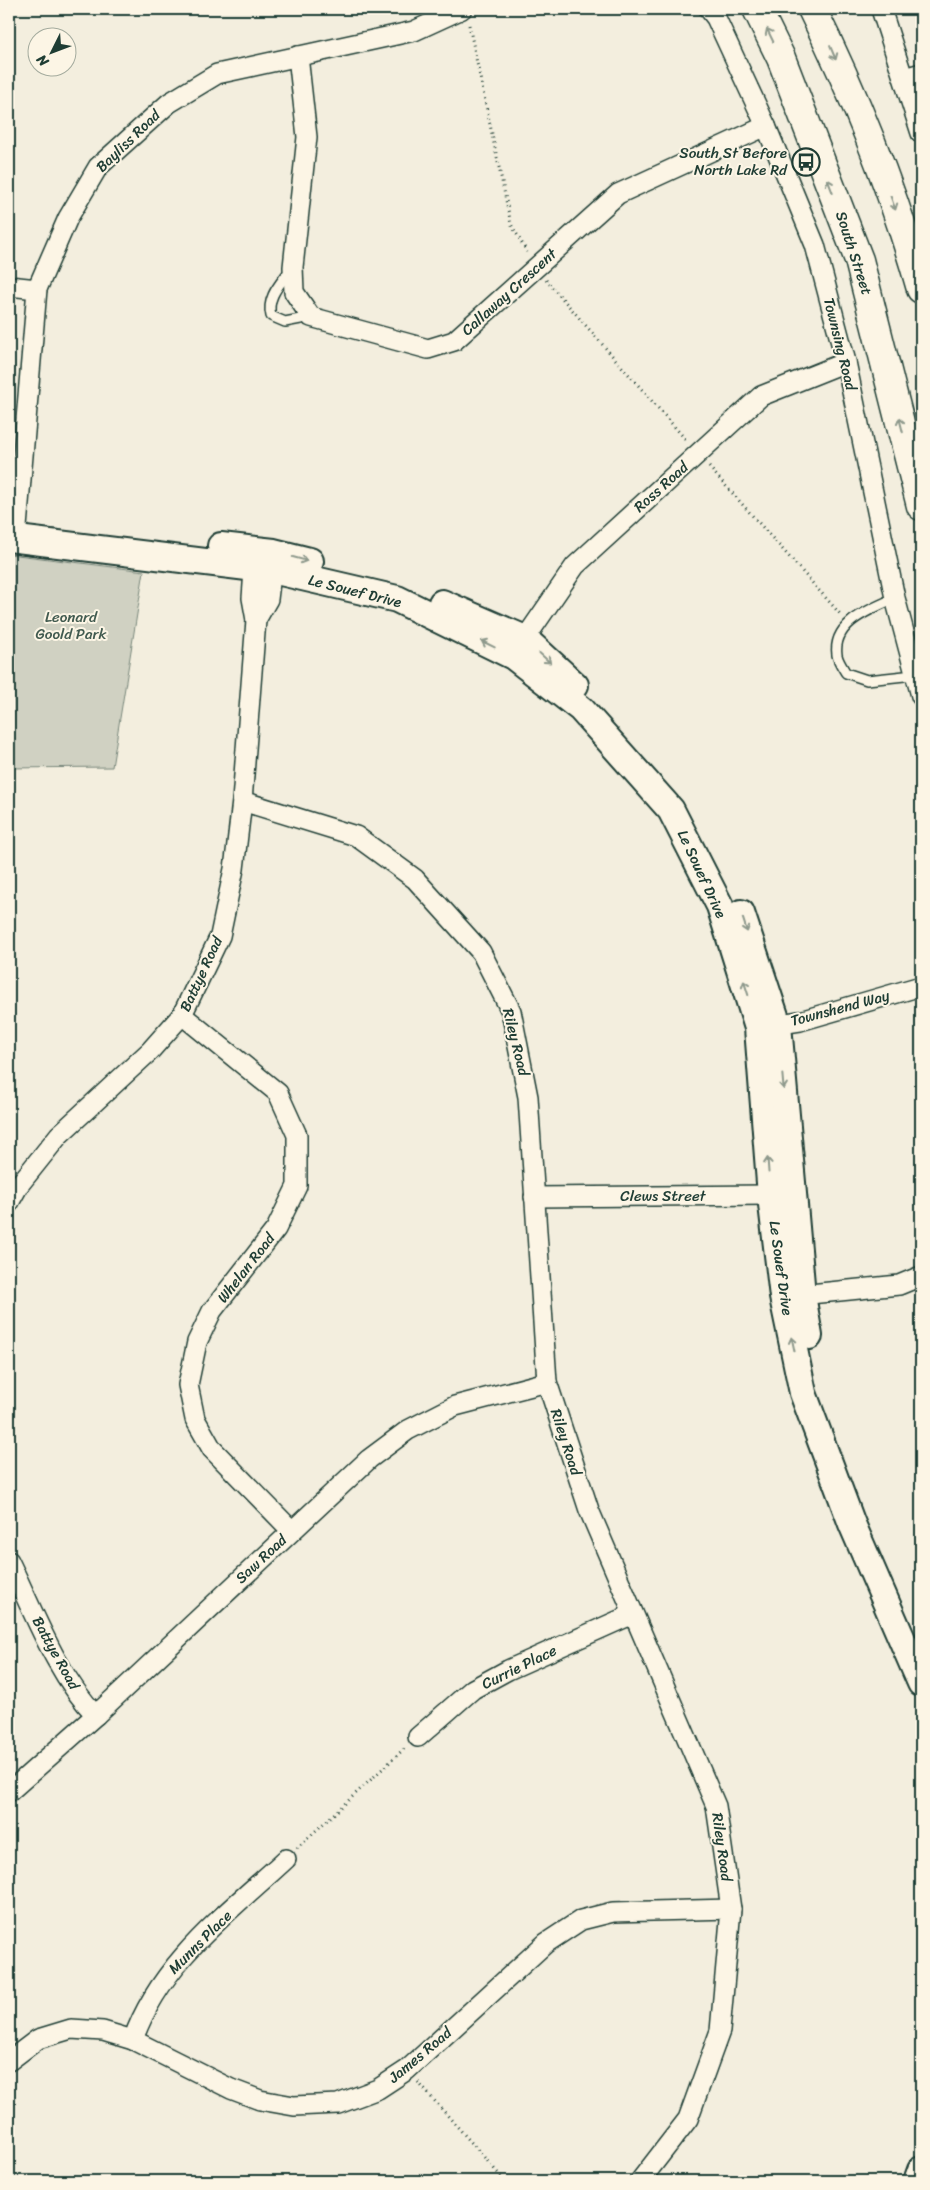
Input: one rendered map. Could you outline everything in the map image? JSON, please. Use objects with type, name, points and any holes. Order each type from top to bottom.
[{"type":"highway","name":"South Street","points":[[757,9],[781,58],[859,260],[921,506]]},
{"type":"highway","points":[[812,9],[871,142],[908,242],[921,289]]},
{"type":"street","name":"Townsing Road","points":[[709,9],[716,18],[766,126],[815,245],[846,362],[895,598],[914,676],[921,696]]},
{"type":"street","points":[[881,9],[913,75],[921,133]]},
{"type":"street","name":"Bayliss Road","points":[[13,530],[37,289],[68,218],[98,167],[169,103],[217,74],[414,31],[465,14]]},
{"type":"street","points":[[298,56],[306,137],[293,267],[294,292],[311,317]]},
{"type":"street","name":"Callaway Crescent","points":[[311,317],[428,349],[454,341],[618,194],[766,126]]},
{"type":"street","points":[[9,286],[37,289]]},
{"type":"street","name":"Ross Road","points":[[519,647],[575,566],[761,396],[846,362]]},
{"type":"street","name":"Le Souef Drive","points":[[13,530],[264,560],[397,599],[519,647],[581,709],[670,810],[720,906],[768,1026],[782,1195],[803,1393],[852,1524],[921,1683]]},
{"type":"street","name":"Battye Road","points":[[9,1203],[19,1185],[59,1135],[150,1051],[182,1015],[220,936],[234,869],[242,801],[256,620],[268,599],[264,560]]},
{"type":"street","name":"Riley Road","points":[[242,801],[356,836],[415,878],[481,952],[511,1011],[528,1097],[547,1382],[589,1510],[716,1806],[731,1909],[720,2031],[688,2119],[640,2181]]},
{"type":"street","name":"Townshend Way","points":[[768,1026],[800,1021],[921,986]]},
{"type":"street","name":"Whelan Road","points":[[182,1015],[243,1062],[278,1093],[297,1136],[297,1186],[276,1229],[212,1311],[198,1342],[188,1385],[195,1419],[212,1449],[292,1531]]},
{"type":"street","name":"Clews Street","points":[[534,1197],[782,1195]]},
{"type":"street","points":[[792,1296],[899,1285],[921,1276]]},
{"type":"street","name":"Le Souef Drive","points":[[792,1296],[819,1389],[865,1522],[921,1652]]},
{"type":"street","name":"Saw Road","points":[[9,1792],[96,1715],[369,1459],[408,1430],[455,1406],[547,1382]]},
{"type":"street","name":"Battye Road","points":[[9,1561],[63,1671],[87,1706],[96,1715]]},
{"type":"street","name":"Currie Place","points":[[418,1737],[473,1689],[508,1670],[633,1614]]},
{"type":"street","name":"Munns Place","points":[[133,2040],[146,2007],[164,1978],[187,1951],[286,1859]]},
{"type":"street","name":"James Road","points":[[9,2061],[38,2039],[71,2029],[103,2031],[133,2040],[231,2090],[260,2100],[294,2106],[338,2104],[378,2089],[407,2070],[546,1943],[581,1920],[613,1912],[731,1909]]},
{"type":"street","points":[[917,2181],[921,2170]]},
{"type":"lane","points":[[293,267],[273,294],[268,306],[272,316],[285,322],[311,317]]},
{"type":"lane","points":[[895,598],[848,623],[838,640],[837,656],[846,673],[867,680],[914,676]]},
{"type":"path","points":[[465,14],[511,224],[536,268],[848,623]]},
{"type":"path","points":[[286,1859],[418,1737]]},
{"type":"path","points":[[407,2070],[505,2181]]},
{"type":"green space","name":"Leonard Goold Park","points":[[9,554],[144,571],[112,767],[9,768]]},
{"type":"place","name":"South St Before North Lake Rd","points":[[806,162]]}]
